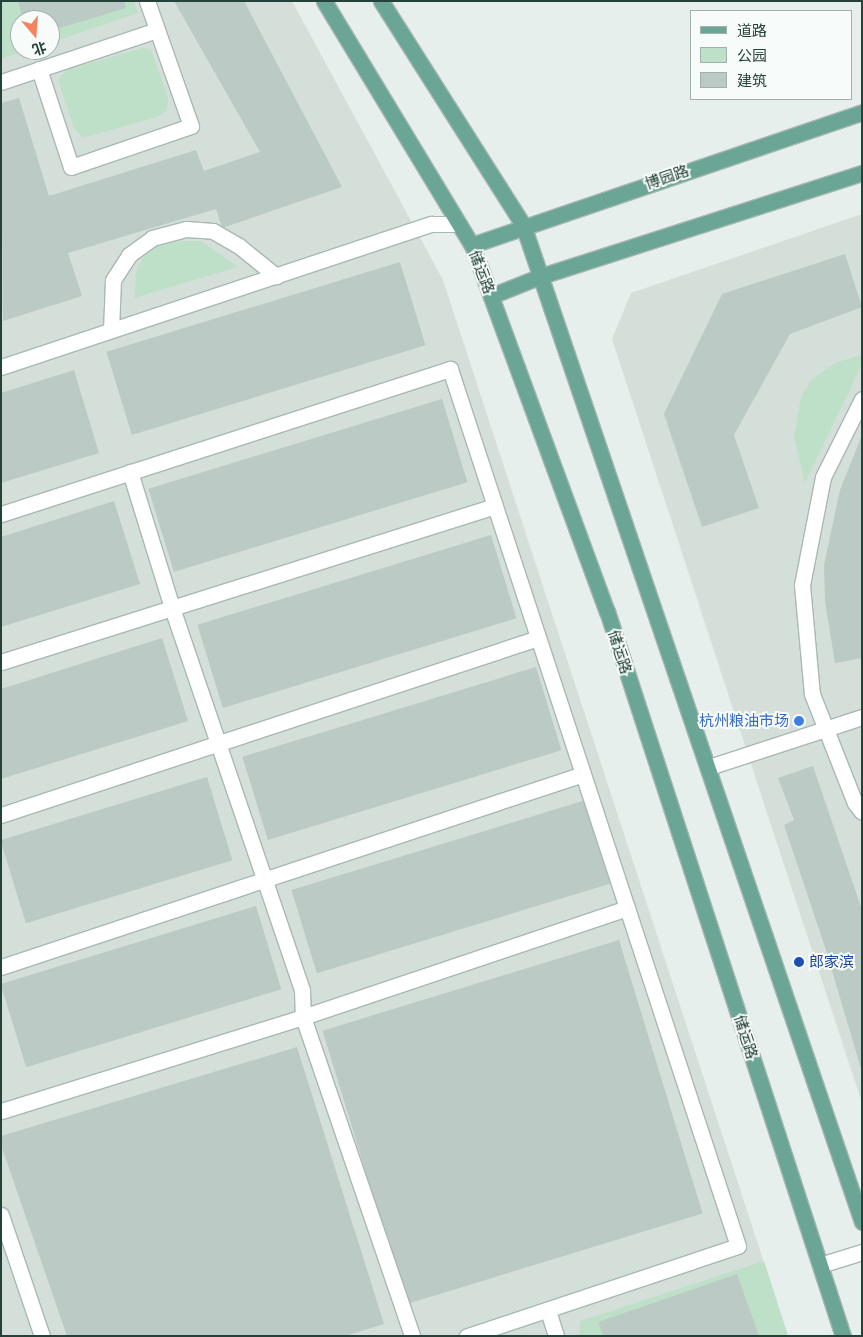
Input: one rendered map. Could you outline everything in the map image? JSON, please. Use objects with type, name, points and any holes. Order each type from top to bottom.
[{"type":"main road","name":"储运路","points":[[324,1],[472,245],[607,611],[843,1336]]},
{"type":"main road","points":[[381,1],[523,225],[709,767],[862,1222]]},
{"type":"main road","name":"博园路","points":[[472,245],[523,225],[862,112]]},
{"type":"main road","points":[[491,296],[541,276],[862,173]]},
{"type":"street","points":[[39,69],[71,167],[191,126],[147,1]]},
{"type":"street","points":[[1,82],[157,30]]},
{"type":"street","points":[[1,367],[432,224],[458,224]]},
{"type":"street","points":[[110,330],[113,280],[129,256],[152,238],[186,229],[213,230],[239,246],[276,276]]},
{"type":"street","points":[[1,514],[450,369],[738,1246],[548,1311],[467,1336]]},
{"type":"street","points":[[862,399],[823,476],[802,584],[812,694],[855,803],[862,812]]},
{"type":"street","points":[[130,472],[172,608],[302,990],[303,1016],[412,1336]]},
{"type":"street","points":[[1,662],[495,506]]},
{"type":"street","points":[[1,814],[538,638]]},
{"type":"street","points":[[709,767],[862,717]]},
{"type":"street","points":[[1,967],[264,877],[583,774]]},
{"type":"street","points":[[1,1112],[303,1016],[627,908]]},
{"type":"street","points":[[1,1215],[42,1336]]},
{"type":"street","points":[[820,1265],[862,1252]]},
{"type":"street","points":[[548,1311],[556,1336]]},
{"type":"shaded area","points":[[1,1],[292,1],[443,280],[788,1336],[1,1336]]},
{"type":"shaded area","name":"杭州粮油市场","points":[[862,214],[862,1103],[612,339],[631,293]]},
{"type":"green space","points":[[1,1],[134,1],[138,13],[60,40],[60,10],[10,10],[10,56],[1,59]]},
{"type":"green space","points":[[143,48],[151,50],[168,97],[167,110],[158,117],[83,138],[74,128],[58,80],[66,70]]},
{"type":"green space","points":[[179,241],[201,241],[238,267],[134,298],[137,268],[143,258],[157,246]]},
{"type":"green space","points":[[862,355],[862,364],[805,483],[794,437],[801,397],[812,379],[837,362]]},
{"type":"green space","points":[[764,1261],[788,1336],[579,1336],[580,1321]]},
{"type":"building","points":[[18,1],[124,1],[126,8],[60,28],[60,10],[20,10]]},
{"type":"building","points":[[174,1],[244,1],[342,187],[222,228],[216,209],[68,253],[82,296],[3,321],[1,103],[19,98],[49,196],[196,150],[204,171],[260,152]]},
{"type":"building","points":[[845,254],[862,307],[790,334],[734,435],[759,508],[702,527],[664,414],[722,294]]},
{"type":"building","points":[[400,262],[425,345],[132,435],[106,352]]},
{"type":"building","points":[[74,370],[99,453],[1,483],[1,393]]},
{"type":"building","points":[[442,399],[467,482],[174,572],[148,489]]},
{"type":"building","points":[[862,435],[862,658],[835,663],[825,601],[824,565],[840,490]]},
{"type":"building","points":[[114,501],[140,584],[1,627],[1,537]]},
{"type":"building","points":[[491,535],[516,618],[223,708],[197,625]]},
{"type":"building","points":[[162,638],[188,721],[1,779],[1,689]]},
{"type":"building","points":[[536,667],[561,750],[268,840],[242,757]]},
{"type":"building","points":[[813,766],[862,910],[862,1072],[825,947],[784,825],[794,820],[778,778]]},
{"type":"building","points":[[207,777],[232,860],[26,923],[1,840]]},
{"type":"building","points":[[586,800],[611,883],[317,973],[291,890]]},
{"type":"building","points":[[256,906],[281,989],[26,1067],[1,984]]},
{"type":"building","points":[[619,940],[703,1214],[406,1304],[323,1031]]},
{"type":"building","points":[[297,1047],[384,1324],[345,1336],[67,1336],[1,1145],[1,1136]]},
{"type":"building","points":[[737,1274],[759,1336],[603,1336],[598,1322]]},
{"type":"place","name":"杭州粮油市场","points":[[799,721]]},
{"type":"place","name":"郎家滨","points":[[799,962]]}]
